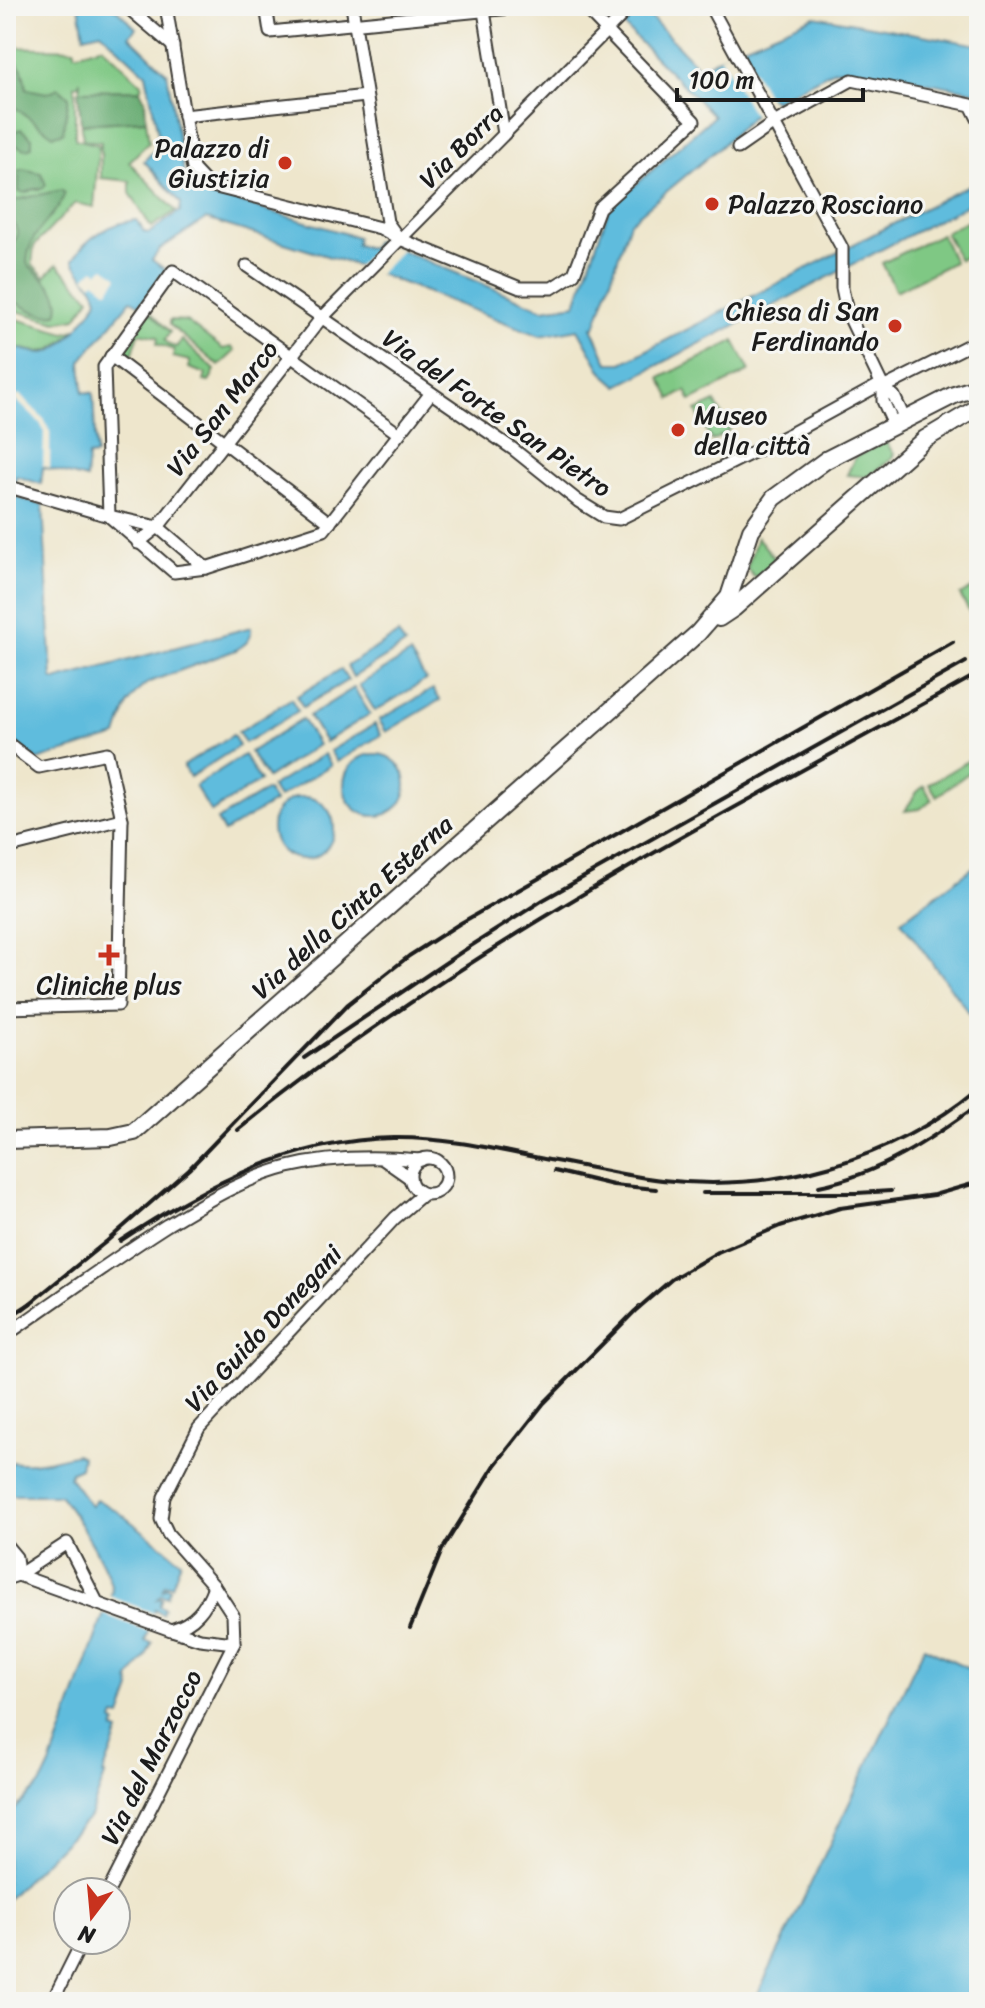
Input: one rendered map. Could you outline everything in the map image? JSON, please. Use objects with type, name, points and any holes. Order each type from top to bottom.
[{"type":"main road","name":"Via della Cinta Esterna","points":[[698,633],[729,597],[751,530],[774,498],[826,460],[979,384]]},
{"type":"main road","name":"Via della Cinta Esterna","points":[[6,1140],[111,1137],[134,1132],[698,633],[734,608],[925,439],[979,407]]},
{"type":"main road","points":[[738,568],[742,577],[760,585]]},
{"type":"street","points":[[126,6],[173,46]]},
{"type":"street","points":[[166,6],[193,169],[208,185],[380,228],[397,243],[520,288],[541,290],[559,286],[577,271],[599,208],[694,121],[611,26],[583,6]]},
{"type":"street","points":[[266,6],[270,32],[531,6]]},
{"type":"street","points":[[352,6],[387,222],[397,243]]},
{"type":"street","name":"Via Borra","points":[[322,317],[631,6]]},
{"type":"street","points":[[710,6],[842,248],[844,300],[851,323],[882,386],[894,396],[900,422]]},
{"type":"street","points":[[484,11],[504,134]]},
{"type":"street","points":[[738,148],[774,123],[852,80],[971,105],[979,121]]},
{"type":"street","points":[[184,116],[366,96]]},
{"type":"street","name":"Via del Forte San Pietro","points":[[247,266],[513,449],[578,501],[604,517],[619,519],[882,386]]},
{"type":"street","points":[[399,434],[173,271],[104,367],[109,516],[174,572],[206,568],[324,530],[330,523],[431,393]]},
{"type":"street","name":"Via San Marco","points":[[138,543],[158,527],[322,317]]},
{"type":"street","points":[[882,386],[979,340]]},
{"type":"street","points":[[111,356],[330,523]]},
{"type":"street","points":[[6,486],[158,527],[206,568]]},
{"type":"street","points":[[6,742],[39,767],[107,753],[122,819],[118,1005],[6,1008]]},
{"type":"street","points":[[6,848],[122,819]]},
{"type":"street","points":[[6,1335],[98,1269],[237,1185],[296,1165],[341,1158],[378,1158],[434,1159],[446,1173],[444,1185],[429,1195],[423,1194],[414,1188],[410,1178],[389,1161],[378,1158]]},
{"type":"street","points":[[410,1178],[412,1167],[421,1160]]},
{"type":"street","name":"Via Guido Donegani","points":[[214,1586],[162,1524],[163,1504],[174,1473],[199,1428],[395,1218],[423,1194]]},
{"type":"street","points":[[12,1577],[67,1543],[97,1602]]},
{"type":"street","points":[[6,1545],[16,1557],[12,1577]]},
{"type":"street","name":"Via del Marzocco","points":[[12,1577],[97,1602],[200,1639],[234,1643],[116,1876]]},
{"type":"street","points":[[214,1586],[233,1615],[234,1643]]},
{"type":"street","name":"Via del Marzocco","points":[[171,1630],[196,1617],[206,1606],[214,1586]]},
{"type":"street","points":[[52,2002],[75,1956]]},
{"type":"green space","points":[[102,46],[142,84],[140,90],[80,91],[80,80],[75,85],[75,139],[99,145],[94,207],[75,203],[34,246],[32,264],[45,277],[57,264],[90,298],[76,318],[56,322],[6,308],[6,47],[75,49],[75,53],[79,53]]},
{"type":"green space","points":[[6,60],[15,60],[22,69],[27,89],[47,93],[59,88],[69,97],[63,133],[53,135],[6,101]]},
{"type":"green space","points":[[140,90],[145,100],[146,120],[81,124],[78,91]]},
{"type":"green space","points":[[146,120],[149,142],[129,162],[176,211],[151,227],[130,193],[130,181],[101,178],[101,142],[83,140],[81,124]]},
{"type":"green space","points":[[21,129],[32,138],[32,147],[26,149],[9,143],[9,133]]},
{"type":"green space","points":[[19,170],[41,173],[46,185],[42,189],[19,192]]},
{"type":"green space","points":[[61,190],[65,193],[61,202],[33,241],[27,263],[58,298],[57,314],[43,314],[6,296],[6,255],[18,235],[12,217],[6,217],[6,202]]},
{"type":"green space","points":[[979,215],[979,249],[959,260],[945,232]]},
{"type":"green space","points":[[941,234],[954,262],[896,291],[882,263]]},
{"type":"green space","points":[[149,311],[170,332],[165,340],[169,345],[176,347],[182,340],[215,370],[209,382],[204,381],[206,374],[189,368],[190,361],[173,357],[174,350],[157,344],[158,337],[139,333],[132,356],[121,348]]},
{"type":"green space","points":[[6,316],[65,333],[76,330],[58,345],[38,352],[6,345]]},
{"type":"green space","points":[[170,320],[186,321],[223,349],[231,347],[235,351],[219,366],[170,325]]},
{"type":"green space","points":[[734,341],[750,371],[691,401],[686,391],[671,399],[660,378]]},
{"type":"green space","points":[[715,402],[730,430],[712,441],[696,411]]},
{"type":"green space","points":[[885,441],[894,454],[892,458],[868,477],[847,475],[855,457]]},
{"type":"green space","points":[[757,537],[776,560],[754,577],[747,568]]},
{"type":"green space","points":[[979,584],[979,629],[960,595]]},
{"type":"green space","points":[[979,754],[979,765],[937,796],[929,784]]},
{"type":"green space","points":[[924,786],[932,800],[920,809],[905,811],[917,792]]},
{"type":"water","points":[[79,6],[113,6],[136,28],[129,36],[167,73],[184,173],[198,190],[357,237],[356,245],[372,248],[375,241],[381,242],[543,309],[576,304],[609,208],[714,116],[604,6],[640,6],[699,68],[815,16],[979,45],[979,92],[852,69],[834,70],[774,101],[771,98],[720,147],[630,222],[595,327],[592,327],[608,363],[622,363],[979,180],[979,199],[618,386],[602,372],[578,329],[540,336],[356,265],[206,219],[160,249],[152,260],[166,270],[140,305],[131,300],[81,361],[83,392],[93,393],[96,455],[88,456],[86,479],[43,467],[41,484],[16,476],[13,496],[43,505],[52,678],[55,680],[251,627],[250,635],[245,644],[236,650],[142,687],[131,699],[117,736],[37,760],[6,735],[6,345],[44,353],[59,346],[98,299],[94,288],[73,260],[85,244],[100,232],[137,220],[144,232],[149,233],[180,211],[181,203],[144,161],[160,144],[146,74],[101,32],[84,36]]},
{"type":"water","points":[[398,634],[405,645],[353,677],[347,666]]},
{"type":"water","points":[[410,654],[426,680],[375,711],[359,685]]},
{"type":"water","points":[[341,669],[348,680],[303,707],[297,696]]},
{"type":"water","points":[[354,688],[370,714],[325,742],[309,716]]},
{"type":"water","points":[[433,689],[440,700],[386,732],[379,720]]},
{"type":"water","points":[[291,699],[298,711],[245,743],[238,732]]},
{"type":"water","points":[[302,719],[318,745],[267,778],[250,752]]},
{"type":"water","points":[[375,724],[381,735],[337,762],[330,751]]},
{"type":"water","points":[[233,735],[239,746],[190,777],[183,766]]},
{"type":"water","points":[[324,754],[331,765],[278,798],[271,787]]},
{"type":"water","points":[[369,754],[381,754],[397,763],[404,773],[404,797],[397,807],[381,816],[369,816],[349,802],[344,791],[344,779],[358,759]]},
{"type":"water","points":[[244,755],[260,781],[211,812],[195,786]]},
{"type":"water","points":[[267,790],[274,802],[224,832],[217,820]]},
{"type":"water","points":[[297,797],[309,797],[325,806],[332,816],[332,840],[325,850],[309,859],[297,859],[277,845],[272,834],[272,822],[286,802]]},
{"type":"water","points":[[979,863],[979,1026],[901,921]]},
{"type":"water","points":[[77,1454],[82,1457],[80,1468],[71,1472],[69,1477],[91,1506],[96,1499],[120,1513],[181,1561],[172,1586],[165,1584],[162,1591],[166,1587],[170,1589],[167,1597],[161,1595],[157,1599],[162,1598],[159,1606],[164,1608],[162,1614],[155,1609],[145,1641],[152,1643],[129,1679],[131,1689],[121,1717],[115,1716],[113,1721],[116,1723],[114,1730],[119,1732],[90,1817],[6,1900],[6,1818],[41,1784],[50,1765],[112,1591],[98,1555],[59,1495],[6,1495],[6,1464],[36,1463]]},
{"type":"water","points":[[924,1647],[979,1673],[979,2002],[754,2002]]},
{"type":"pier","points":[[740,46],[772,103],[754,116],[720,56]]},
{"type":"pier","points":[[382,242],[402,250],[378,275],[356,267]]},
{"type":"pier","points":[[105,267],[118,277],[108,291],[85,277],[94,269],[98,272]]},
{"type":"pier","points":[[19,394],[44,419],[50,432],[50,468],[43,466],[44,431],[40,423],[14,398]]},
{"type":"pier","points":[[107,1595],[159,1615],[150,1632],[100,1613]]},
{"type":"railway","points":[[23,1309],[189,1169],[348,1004],[409,956],[459,924],[953,642]]},
{"type":"railway","points":[[304,1058],[543,900],[966,662]]},
{"type":"railway","points":[[238,1130],[323,1064],[502,943],[688,833],[972,677]]},
{"type":"railway","points":[[120,1241],[216,1185],[284,1157],[319,1147],[393,1138],[434,1140],[662,1180],[705,1183],[747,1181],[789,1176],[870,1153],[945,1113],[979,1088]]},
{"type":"railway","points":[[819,1186],[863,1173],[904,1154],[979,1104]]},
{"type":"railway","points":[[554,1171],[613,1185],[656,1189]]},
{"type":"railway","points":[[410,1628],[442,1550],[495,1465],[544,1403],[635,1311],[672,1279],[718,1252],[780,1226],[840,1208],[934,1195],[979,1182]]},
{"type":"railway","points":[[703,1193],[891,1191]]},
{"type":"railway","points":[[6,1319],[31,1303]]},
{"type":"place","name":"Palazzo di Giustizia","points":[[285,163]]},
{"type":"place","name":"Palazzo Rosciano","points":[[712,204]]},
{"type":"place","name":"Chiesa di San Ferdinando","points":[[895,326]]},
{"type":"place","name":"Museo della città","points":[[678,430]]},
{"type":"place","name":"Cliniche plus","points":[[109,955]]}]
